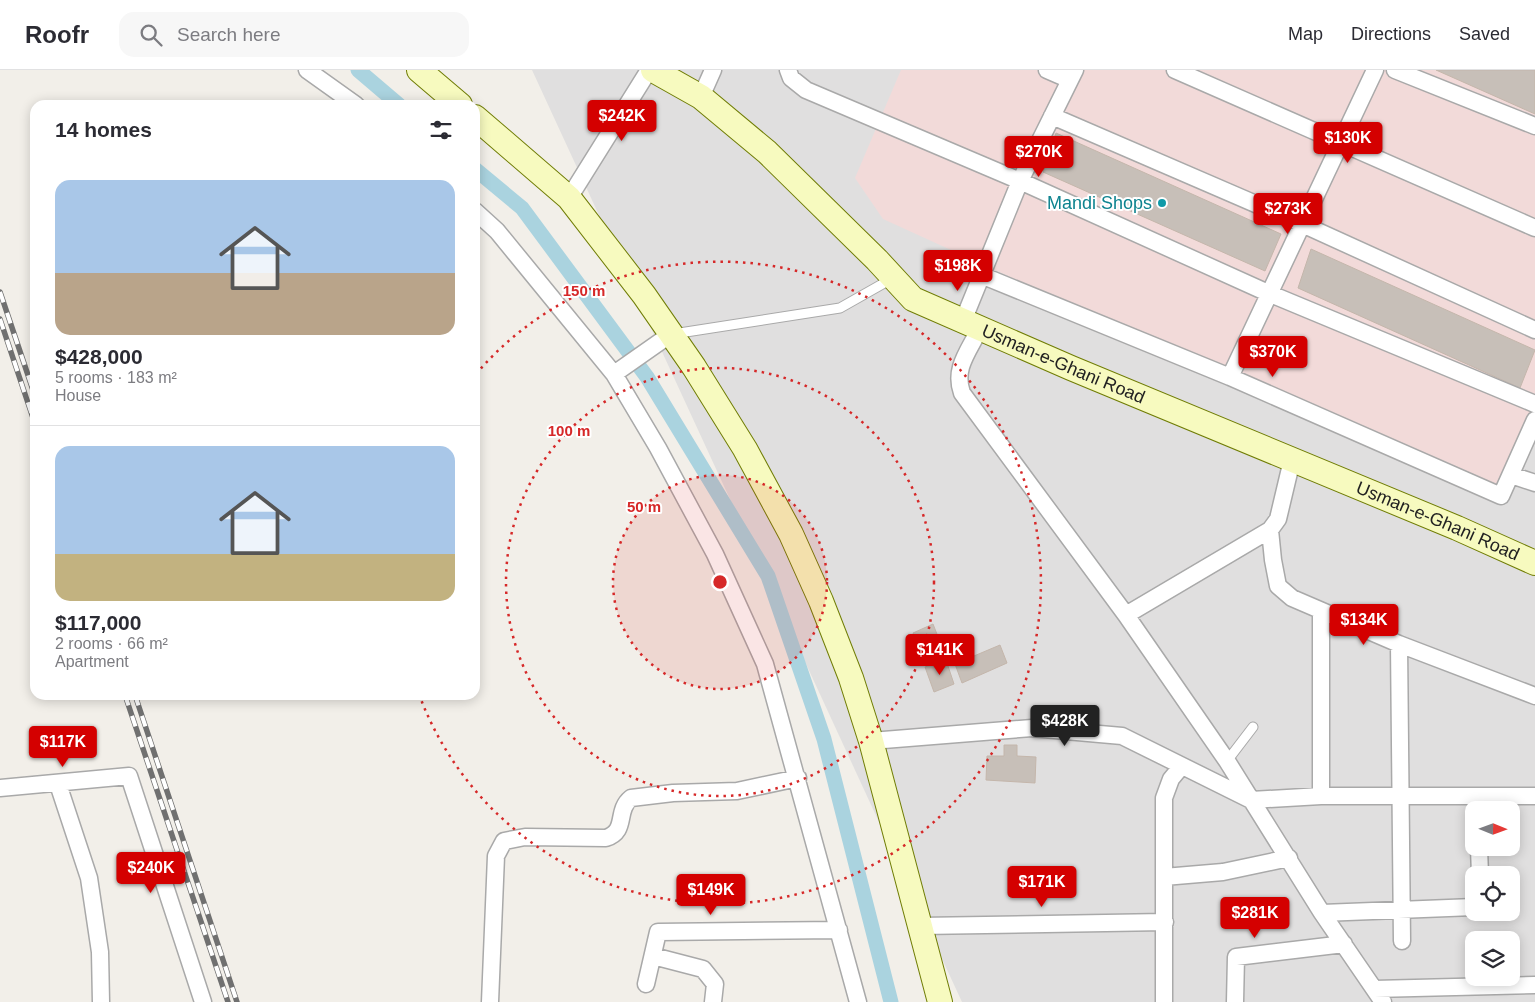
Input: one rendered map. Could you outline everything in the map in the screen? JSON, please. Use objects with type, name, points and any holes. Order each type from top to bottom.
[{"type":"street","points":[[307,70],[349,100]]},
{"type":"street","points":[[420,70],[454,100]]},
{"type":"street","points":[[569,198],[651,70]]},
{"type":"street","name":"Usman-e-Ghani Road","points":[[651,70],[701,97],[767,152],[913,299],[1535,563]]},
{"type":"street","points":[[701,97],[713,70]]},
{"type":"street","points":[[788,70],[791,78],[806,90],[1020,181],[1268,293],[1535,404]]},
{"type":"street","points":[[1047,70],[1072,75],[1020,181],[981,276],[972,325],[957,381],[962,394],[1126,615],[1227,761],[1322,912],[1379,996],[1535,985]]},
{"type":"street","points":[[1175,70],[1535,228]]},
{"type":"street","points":[[1230,377],[1268,293],[1342,144],[1375,70]]},
{"type":"street","points":[[1395,70],[1535,126]]},
{"type":"street","points":[[1052,116],[1302,224],[1535,330]]},
{"type":"street","points":[[480,121],[569,198],[644,295],[661,341],[694,366],[746,450],[791,534],[844,661],[871,741],[940,1002]]},
{"type":"street","points":[[480,215],[498,231],[617,372],[710,546],[765,664],[798,778],[858,1002]]},
{"type":"street","points":[[981,276],[1230,377],[1501,496],[1535,420]]},
{"type":"street","points":[[617,372],[661,341]]},
{"type":"street","points":[[1126,615],[1270,530],[1278,519],[1292,460]]},
{"type":"street","points":[[1511,475],[1535,482]]},
{"type":"street","points":[[1270,530],[1272,560],[1278,586],[1292,598],[1399,644],[1535,696]]},
{"type":"street","points":[[1320,611],[1321,796]]},
{"type":"street","points":[[1399,644],[1399,796],[1402,941]]},
{"type":"street","points":[[871,741],[1032,728],[1122,736],[1181,767],[1251,800],[1321,796],[1399,796],[1465,802]]},
{"type":"street","points":[[1164,1002],[1164,798],[1171,779],[1181,767]]},
{"type":"street","points":[[0,788],[129,776],[202,1002]]},
{"type":"street","points":[[490,1002],[496,856],[504,841],[525,837],[606,838],[615,835],[619,830],[626,802],[631,798],[673,793],[737,791],[798,778]]},
{"type":"street","points":[[58,784],[89,878],[100,952],[101,1002]]},
{"type":"street","points":[[1495,801],[1535,796]]},
{"type":"street","points":[[1164,877],[1223,872],[1289,858]]},
{"type":"street","points":[[1322,912],[1465,907]]},
{"type":"street","points":[[920,926],[1165,922]]},
{"type":"street","points":[[646,984],[658,932],[839,930]]},
{"type":"street","points":[[1235,1002],[1236,957],[1344,944]]},
{"type":"street","points":[[653,956],[703,969],[714,984],[713,1002]]},
{"type":"lane","points":[[661,341],[840,308],[894,278]]},
{"type":"lane","points":[[1227,761],[1254,727]]},
{"type":"shaded area","points":[[532,70],[1535,70],[1535,1002],[962,1002]]},
{"type":"shaded area","points":[[901,70],[1535,70],[1535,437],[1506,503],[883,219],[855,178]]},
{"type":"building","points":[[1436,70],[1535,70],[1535,114]]},
{"type":"building","name":"Mandi Shops","points":[[1056,133],[1281,234],[1265,271],[1043,172]]},
{"type":"building","points":[[1311,249],[1535,350],[1520,388],[1298,288]]},
{"type":"building","points":[[933,624],[942,647],[922,655],[913,633]]},
{"type":"building","points":[[1000,645],[1007,663],[962,683],[955,664]]},
{"type":"building","points":[[946,660],[954,684],[934,692],[925,667]]},
{"type":"building","points":[[1004,745],[1017,745],[1017,756],[1036,757],[1035,783],[986,780],[987,756],[1004,756]]},
{"type":"waterway","points":[[358,70],[393,100]]},
{"type":"waterway","points":[[480,173],[522,208],[647,377],[768,576],[824,739],[891,1002]]},
{"type":"railway","points":[[0,292],[30,381]]},
{"type":"railway","points":[[0,319],[30,409]]},
{"type":"railway","points":[[127,700],[228,1002]]},
{"type":"railway","points":[[137,700],[237,1002]]},
{"type":"place","name":"Mandi Shops","points":[[1162,203]]}]
